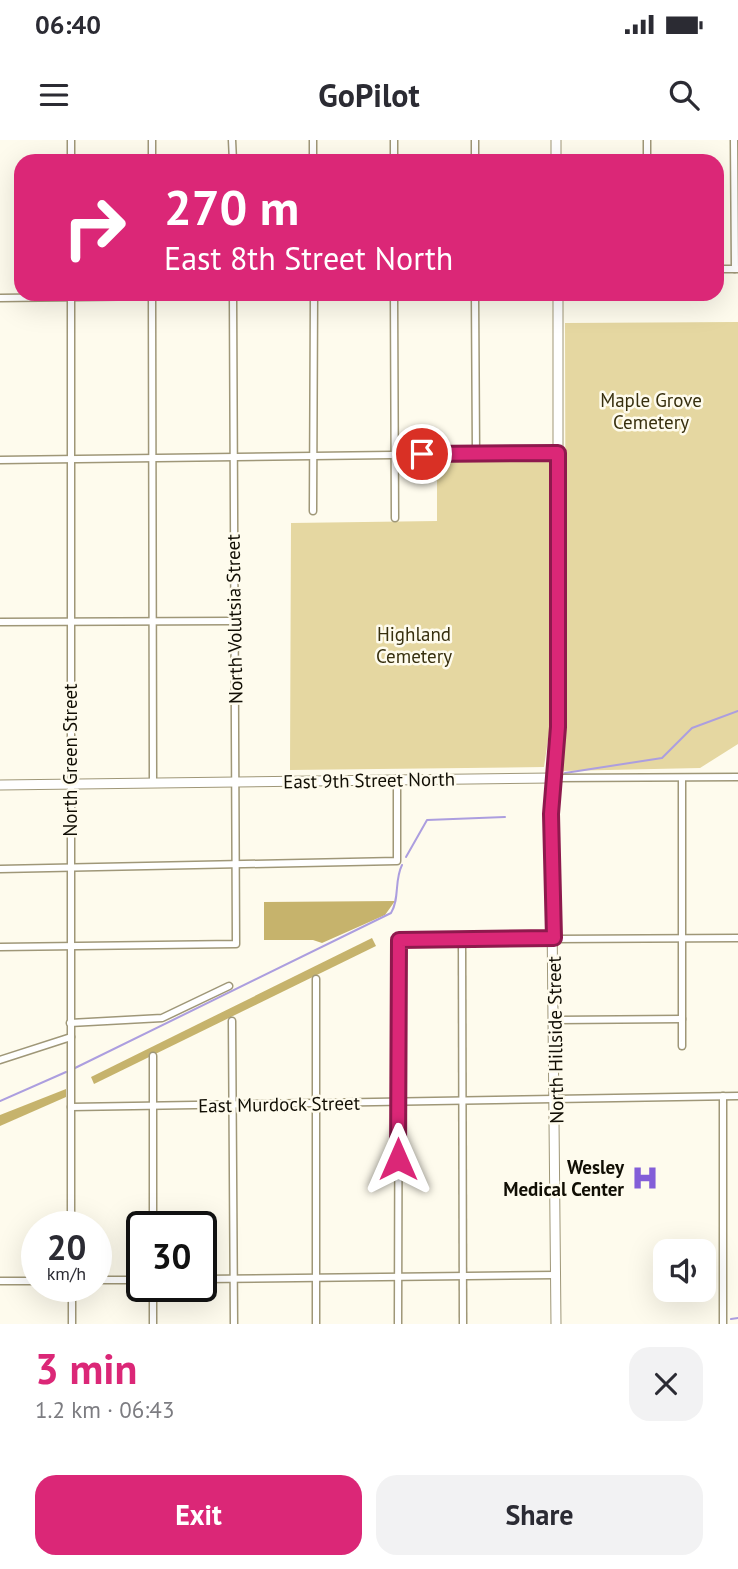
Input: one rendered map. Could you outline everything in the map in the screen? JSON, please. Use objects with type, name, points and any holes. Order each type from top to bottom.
[{"type":"main road","name":"North Hillside Street","points":[[556,1324],[556,1020],[552,778],[558,727],[558,301]]},
{"type":"main road","name":"East 9th Street North","points":[[0,785],[552,778]]},
{"type":"street","points":[[734,140],[736,269]]},
{"type":"street","name":"North Green Street","points":[[71,301],[71,1211]]},
{"type":"street","points":[[152,301],[153,783]]},
{"type":"street","name":"North Volutsia Street","points":[[70,946],[236,944],[233,301]]},
{"type":"street","points":[[313,301],[313,511]]},
{"type":"street","points":[[394,301],[395,518]]},
{"type":"street","points":[[475,301],[476,454]]},
{"type":"street","points":[[0,460],[558,453]]},
{"type":"street","points":[[0,622],[233,621]]},
{"type":"street","name":"East 9th Street North","points":[[552,778],[738,777]]},
{"type":"street","points":[[682,778],[682,1046]]},
{"type":"street","points":[[0,869],[397,861],[397,779]]},
{"type":"street","points":[[398,1324],[399,940],[738,938]]},
{"type":"street","points":[[462,939],[463,1324]]},
{"type":"street","points":[[0,947],[70,946]]},
{"type":"street","points":[[316,979],[316,1324]]},
{"type":"street","points":[[70,1023],[162,1018],[226,987]]},
{"type":"street","points":[[556,1020],[682,1019]]},
{"type":"street","points":[[232,1021],[234,1324]]},
{"type":"street","points":[[0,1060],[71,1037]]},
{"type":"street","points":[[153,1056],[153,1211]]},
{"type":"street","points":[[723,1096],[723,1324]]},
{"type":"street","name":"East Murdock Street","points":[[71,1107],[738,1096]]},
{"type":"street","points":[[217,1279],[556,1275]]},
{"type":"street","points":[[0,1282],[21,1281]]},
{"type":"street","points":[[72,1302],[72,1324]]},
{"type":"street","points":[[153,1302],[153,1324]]},
{"type":"green space","name":"Maple Grove Cemetery","points":[[738,322],[738,744],[700,768],[561,771],[566,720],[565,323]]},
{"type":"green space","name":"Highland Cemetery","points":[[550,460],[549,733],[544,767],[290,770],[291,523],[437,521],[437,461]]},
{"type":"shaded area","points":[[395,901],[385,915],[322,943],[313,940],[264,940],[264,902]]},
{"type":"shaded area","points":[[372,938],[376,946],[94,1084],[91,1077]]},
{"type":"shaded area","points":[[66,1089],[66,1097],[0,1126],[0,1115]]},
{"type":"waterway","points":[[565,773],[662,758],[692,728],[738,711]]},
{"type":"waterway","points":[[406,857],[427,820],[505,817]]},
{"type":"waterway","points":[[75,1068],[391,913],[402,865]]},
{"type":"waterway","points":[[0,1101],[66,1072]]},
{"type":"waterway","points":[[731,1319],[738,1318]]},
{"type":"place","name":"Wesley Medical Center","points":[[645,1178]]},
{"type":"route","points":[[398,1159],[399,940],[554,938],[551,814],[558,727],[558,453],[422,454]]}]
